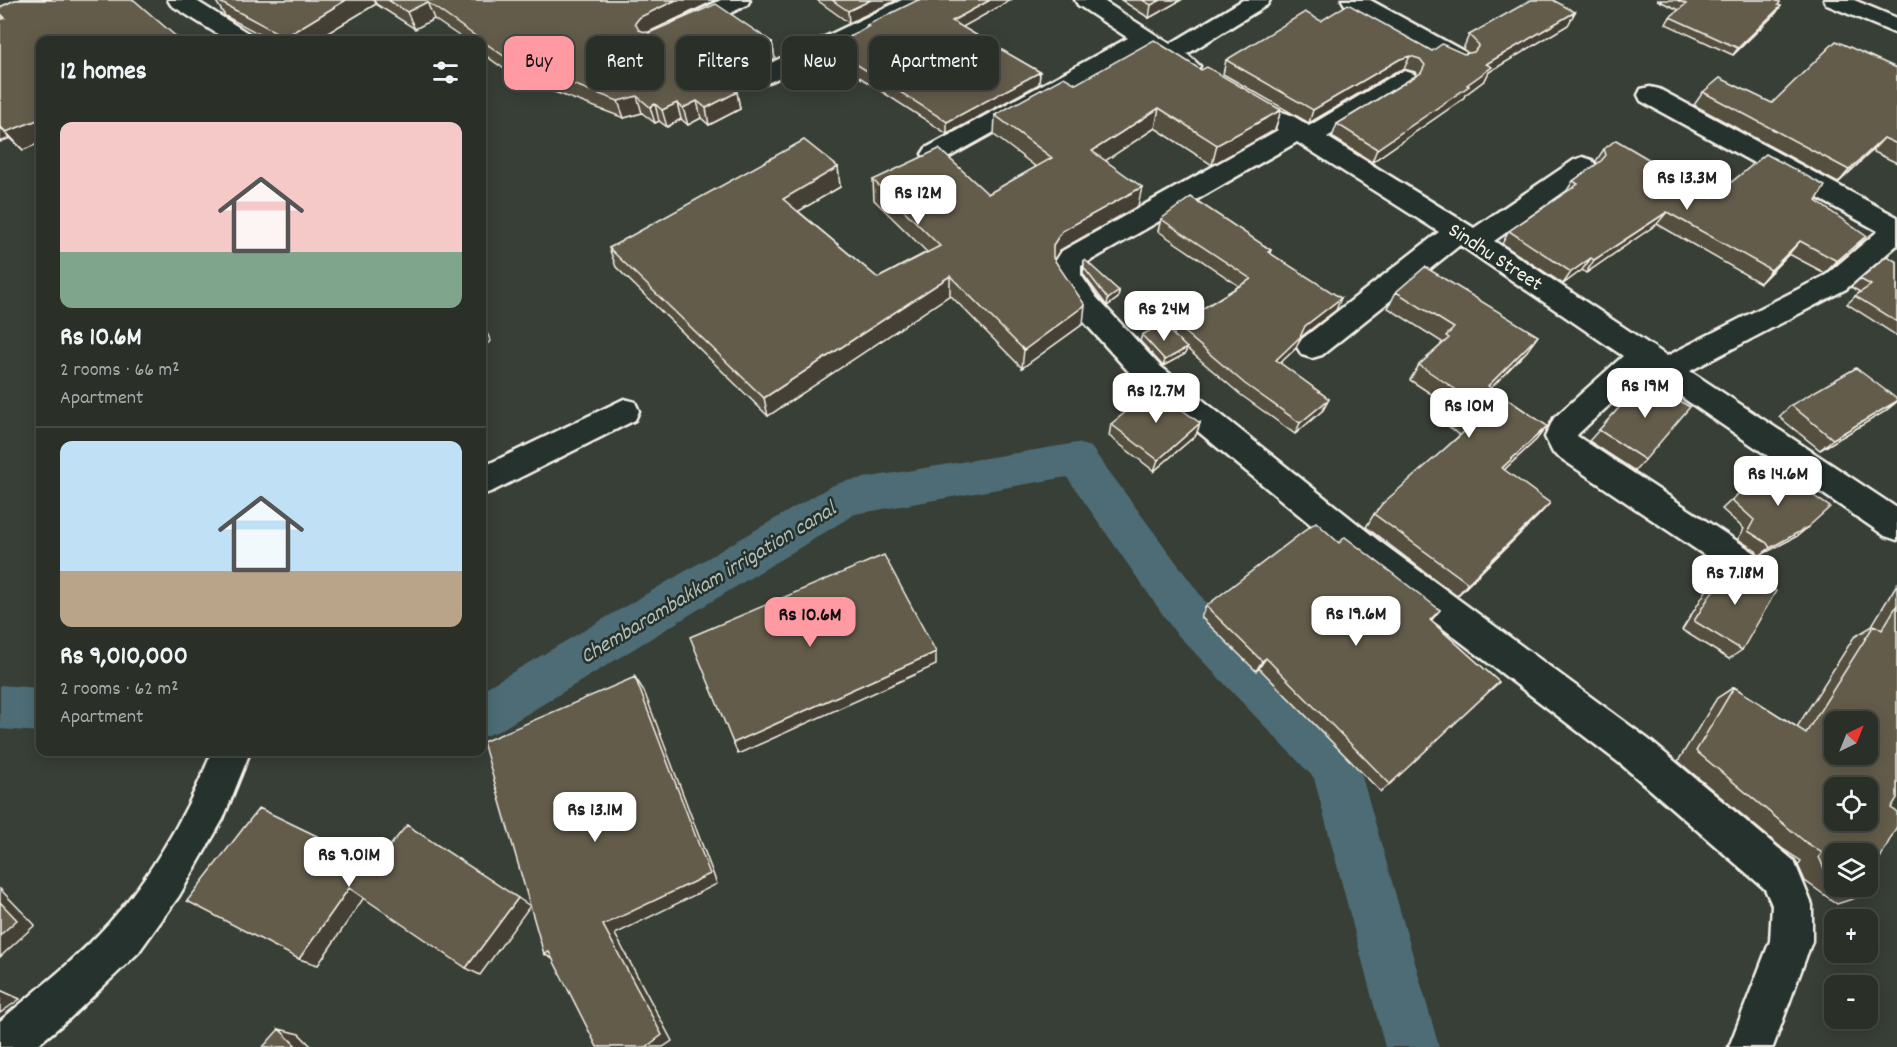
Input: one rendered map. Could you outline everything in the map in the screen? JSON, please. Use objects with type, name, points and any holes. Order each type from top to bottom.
[{"type":"street","points":[[0,19],[39,0]]},
{"type":"street","points":[[178,0],[236,36]]},
{"type":"street","points":[[664,36],[739,0]]},
{"type":"street","points":[[770,73],[920,0]]},
{"type":"street","points":[[1086,0],[1169,55],[1206,76]]},
{"type":"street","points":[[1169,55],[1259,0]]},
{"type":"street","points":[[1353,0],[1459,58]]},
{"type":"street","points":[[1835,0],[1897,27]]},
{"type":"street","points":[[935,154],[1144,39]]},
{"type":"street","points":[[1405,80],[1072,258],[1066,265],[1067,276],[1086,305],[1149,374],[1367,551],[1635,752],[1780,875],[1792,905],[1791,941],[1751,1047]]},
{"type":"street","points":[[1650,95],[1897,230],[1836,282],[1655,362],[1565,427],[1561,437],[1564,444],[1743,563]]},
{"type":"street","name":"Sindhu Street","points":[[1261,108],[1466,236],[1897,526]]},
{"type":"street","points":[[1312,347],[1466,236],[1583,166]]},
{"type":"street","points":[[486,480],[624,411]]},
{"type":"street","points":[[2,1047],[55,1003],[123,938],[165,882],[204,815],[229,756]]},
{"type":"building","points":[[15,0],[134,0],[175,36],[36,36],[36,121],[6,132],[0,126],[0,20],[5,18],[0,13],[0,7]]},
{"type":"building","points":[[216,0],[346,0],[283,36]]},
{"type":"building","points":[[388,0],[676,0],[640,17],[635,23],[639,30],[649,33],[716,4],[763,36],[676,36],[676,90],[734,90],[737,92],[706,108],[697,101],[683,108],[677,103],[662,110],[655,104],[650,107],[637,96],[618,101],[589,90],[664,90],[664,36],[586,36],[586,89],[574,85],[574,36],[504,36],[504,56],[486,43],[486,36],[475,36],[427,2],[407,12]]},
{"type":"building","points":[[832,0],[871,0],[848,11]]},
{"type":"building","points":[[918,0],[990,0],[952,21],[978,36],[869,36],[869,72],[857,65],[857,36],[852,36],[869,26],[867,25]]},
{"type":"building","points":[[1142,0],[1161,0],[1151,5]]},
{"type":"building","points":[[1531,0],[1553,0],[1575,12],[1486,64],[1492,67],[1467,85],[1469,86],[1377,149],[1337,124],[1421,73],[1425,65],[1420,59],[1410,56],[1400,59],[1313,110],[1226,60],[1305,12],[1321,21],[1348,4],[1432,51],[1442,44],[1464,54],[1474,52],[1479,45],[1469,35]]},
{"type":"building","points":[[1677,0],[1774,0],[1780,2],[1778,5],[1781,6],[1738,48],[1670,17],[1686,4]]},
{"type":"building","points":[[1154,40],[1201,70],[1207,67],[1281,110],[1217,145],[1159,108],[1092,151],[1142,187],[1062,231],[1053,245],[1053,258],[1085,305],[1024,350],[950,276],[764,398],[609,248],[804,140],[838,167],[783,199],[878,278],[940,246],[873,180],[939,149],[988,194],[1052,158],[995,115],[1064,77],[1076,84]]},
{"type":"building","points":[[1836,41],[1897,68],[1897,144],[1884,138],[1849,170],[1703,92],[1720,78],[1772,103]]},
{"type":"building","points":[[999,48],[1040,72],[947,122],[897,90],[999,90]]},
{"type":"building","points":[[1616,140],[1713,197],[1766,154],[1825,186],[1816,201],[1866,236],[1837,261],[1800,241],[1771,270],[1667,212],[1594,260],[1591,258],[1571,272],[1509,231],[1578,184],[1573,181],[1601,161],[1606,155],[1604,149]]},
{"type":"building","points":[[1191,197],[1271,250],[1268,252],[1341,298],[1305,326],[1300,337],[1276,360],[1329,399],[1300,423],[1245,384],[1176,325],[1251,279],[1161,219]]},
{"type":"building","points":[[1887,256],[1897,262],[1897,322],[1855,296],[1871,285],[1860,279]]},
{"type":"building","points":[[1085,260],[1119,291],[1108,299],[1084,268]]},
{"type":"building","points":[[1425,267],[1538,336],[1488,386],[1547,426],[1502,468],[1550,503],[1468,583],[1374,514],[1382,504],[1474,423],[1457,411],[1470,399],[1419,365],[1449,338],[1446,336],[1454,328],[1396,292]]},
{"type":"building","points":[[1162,324],[1187,348],[1165,360],[1142,335]]},
{"type":"building","points":[[1856,368],[1897,401],[1833,439],[1791,405]]},
{"type":"building","points":[[1644,380],[1690,407],[1645,460],[1599,430]]},
{"type":"building","points":[[1154,389],[1200,423],[1158,460],[1111,424]]},
{"type":"building","points":[[1769,465],[1830,507],[1808,527],[1770,548],[1767,543],[1748,531],[1754,520],[1732,500]]},
{"type":"building","points":[[1316,522],[1339,543],[1345,537],[1440,610],[1430,620],[1499,682],[1390,784],[1266,658],[1262,661],[1206,606]]},
{"type":"building","points":[[884,555],[936,652],[733,743],[690,637]]},
{"type":"building","points":[[1733,558],[1740,563],[1733,567],[1776,591],[1742,650],[1694,621]]},
{"type":"building","points":[[1897,605],[1897,798],[1891,808],[1897,812],[1897,826],[1878,862],[1878,843],[1824,843],[1824,868],[1819,857],[1822,853],[1804,841],[1696,751],[1734,687],[1806,733],[1874,625],[1882,630]]},
{"type":"building","points":[[635,677],[710,874],[603,925],[662,1035],[646,1047],[597,1047],[549,952],[544,954],[486,752],[486,741]]},
{"type":"building","points":[[259,808],[375,864],[407,825],[518,898],[466,968],[349,888],[299,959],[187,901]]},
{"type":"building","points":[[0,902],[17,920],[0,935]]},
{"type":"building","points":[[279,1029],[297,1047],[263,1047]]},
{"type":"waterway","name":"Chembarambakkam irrigation canal","points":[[486,713],[846,498],[1077,459],[1191,618],[1335,766],[1412,1047]]},
{"type":"waterway","name":"Chembarambakkam irrigation canal","points":[[0,707],[36,710]]}]
